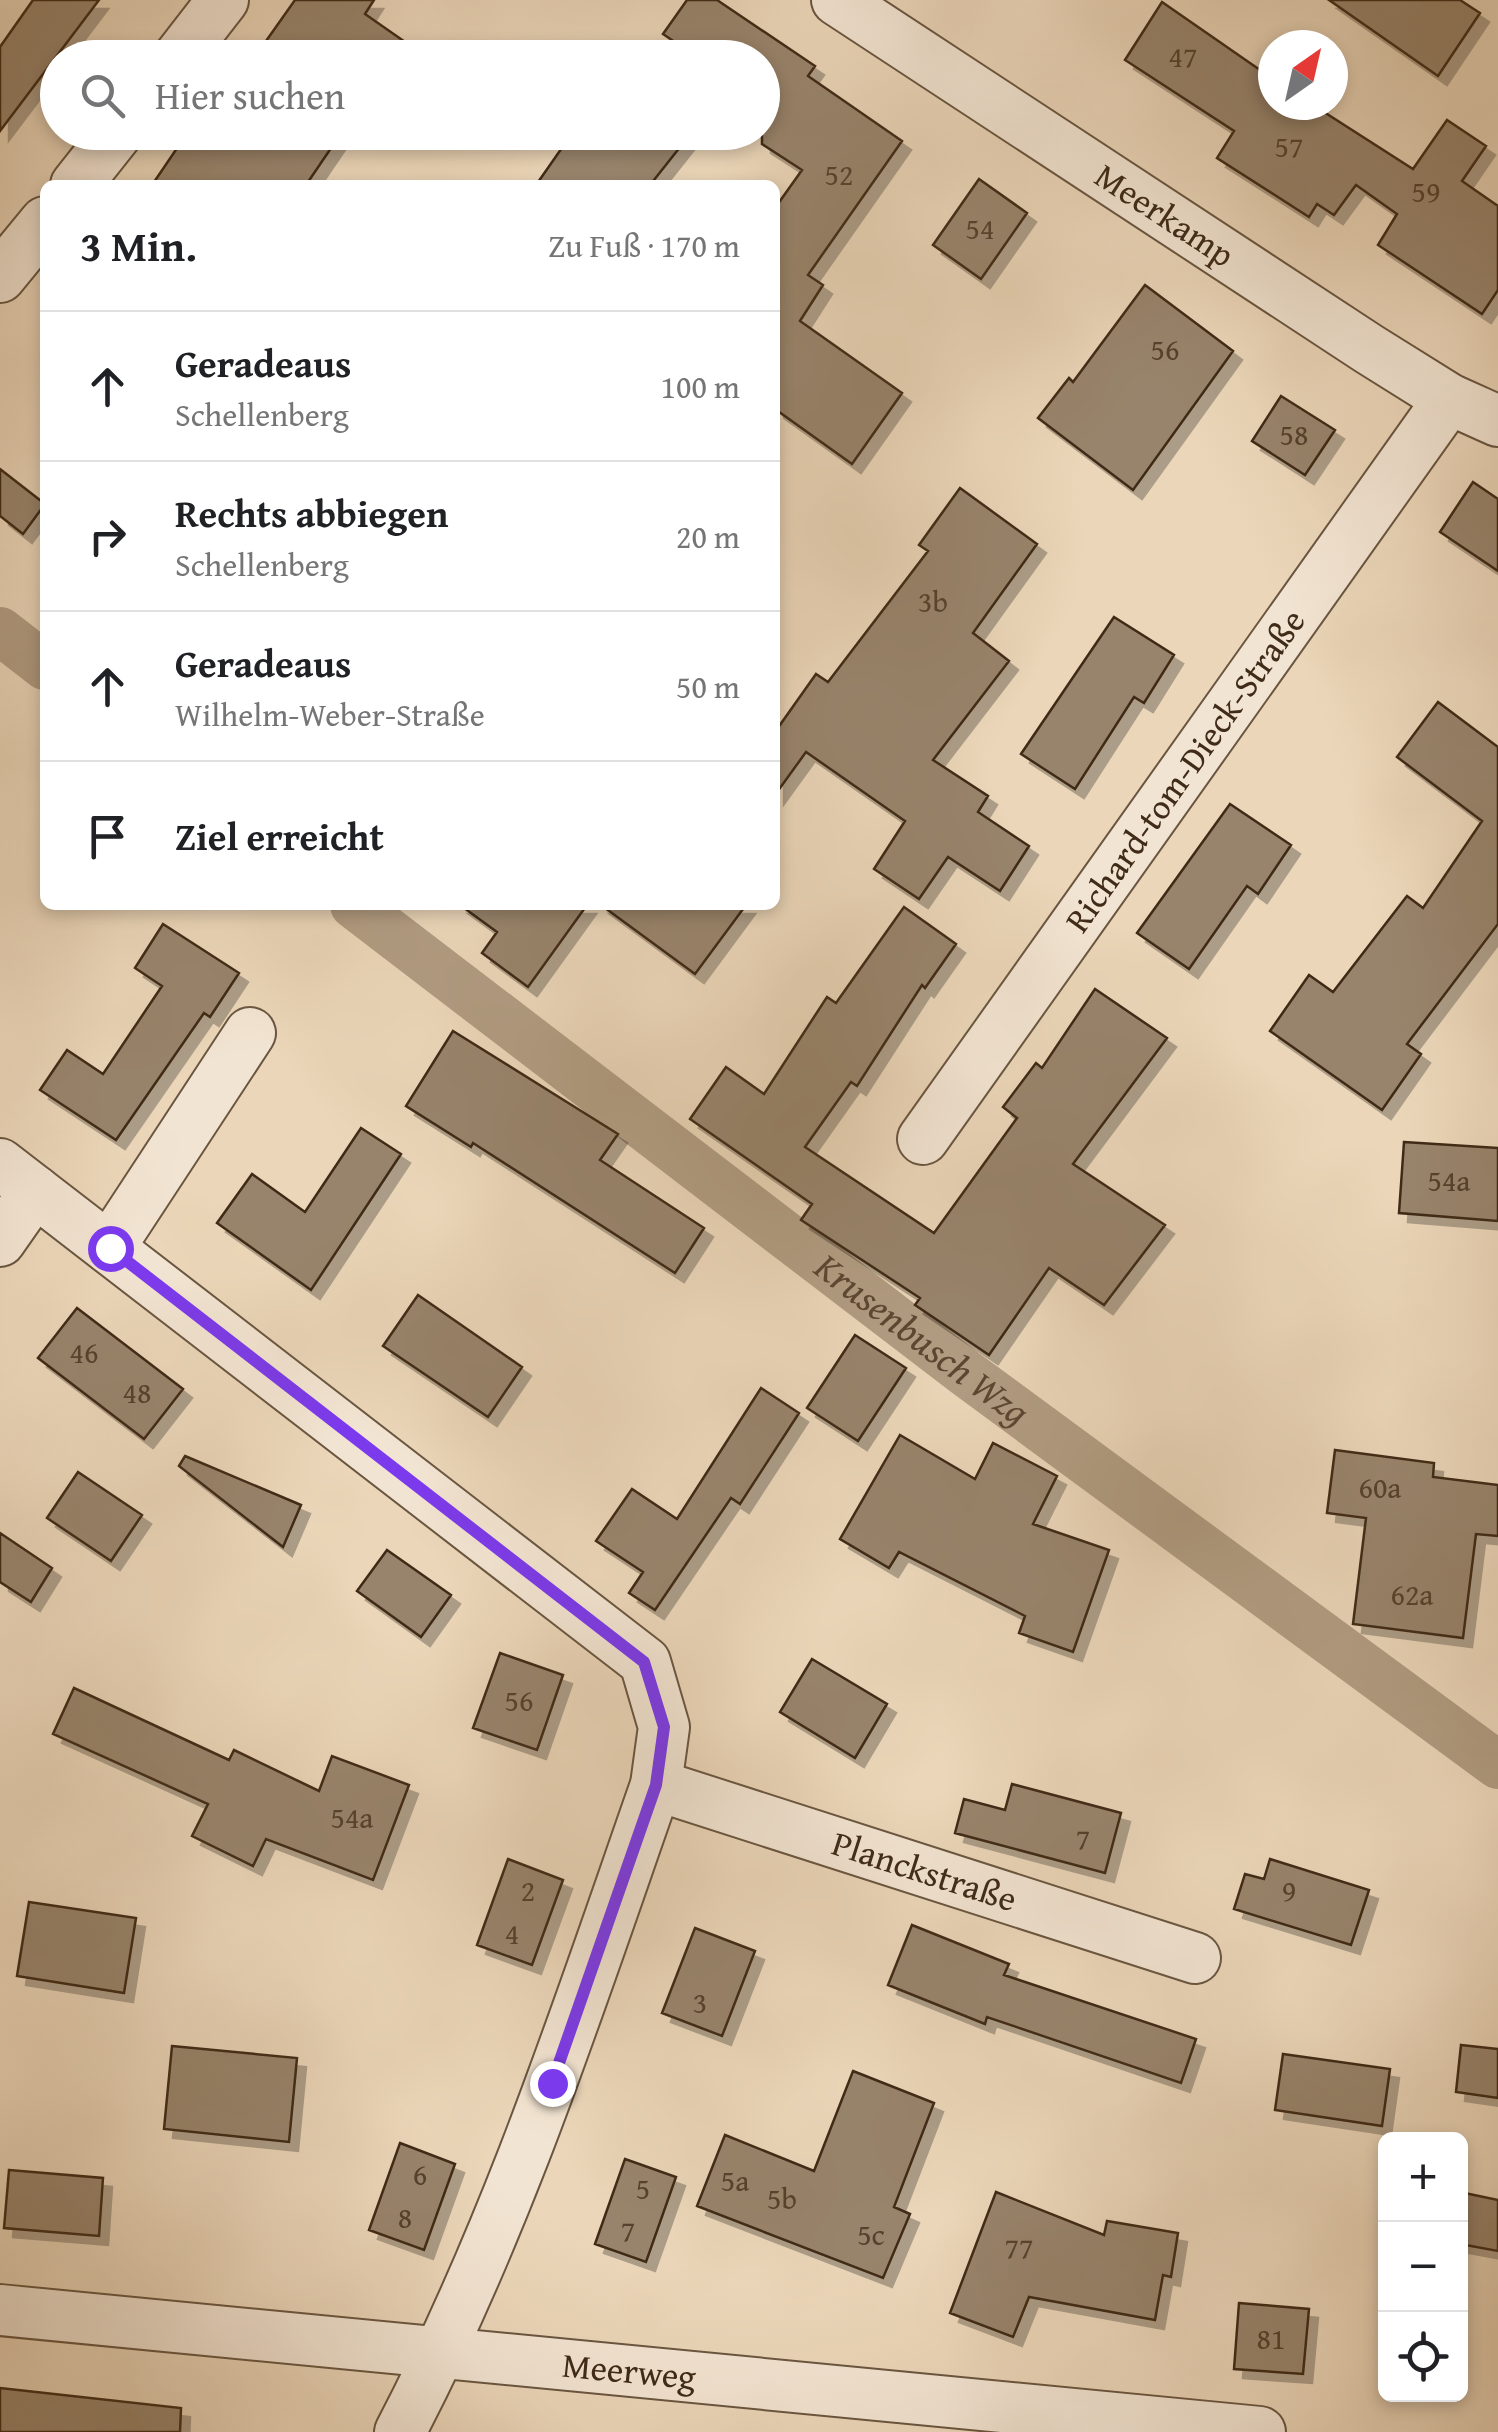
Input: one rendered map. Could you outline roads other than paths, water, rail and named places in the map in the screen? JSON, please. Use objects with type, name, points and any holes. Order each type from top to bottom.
[{"type":"street","points":[[192,40],[223,0]]},
{"type":"street","name":"Meerkamp","points":[[837,0],[1115,186],[1450,400],[1498,420]]},
{"type":"street","points":[[80,180],[104,150]]},
{"type":"street","points":[[0,277],[40,228]]},
{"type":"street","name":"Richard-tom-Dieck-Straße","points":[[922,1140],[1450,400]]},
{"type":"street","points":[[110,1248],[250,1033]]},
{"type":"street","points":[[0,1242],[18,1177],[644,1662],[664,1727],[656,1785],[516,2184],[441,2354],[400,2432]]},
{"type":"street","name":"Planckstraße","points":[[656,1785],[1195,1958]]},
{"type":"street","name":"Meerweg","points":[[0,2310],[1260,2432]]},
{"type":"waterway","name":"Krusenbusch Wzg","points":[[0,631],[40,662]]},
{"type":"waterway","name":"Krusenbusch Wzg","points":[[361,910],[967,1374],[1498,1765]]}]
